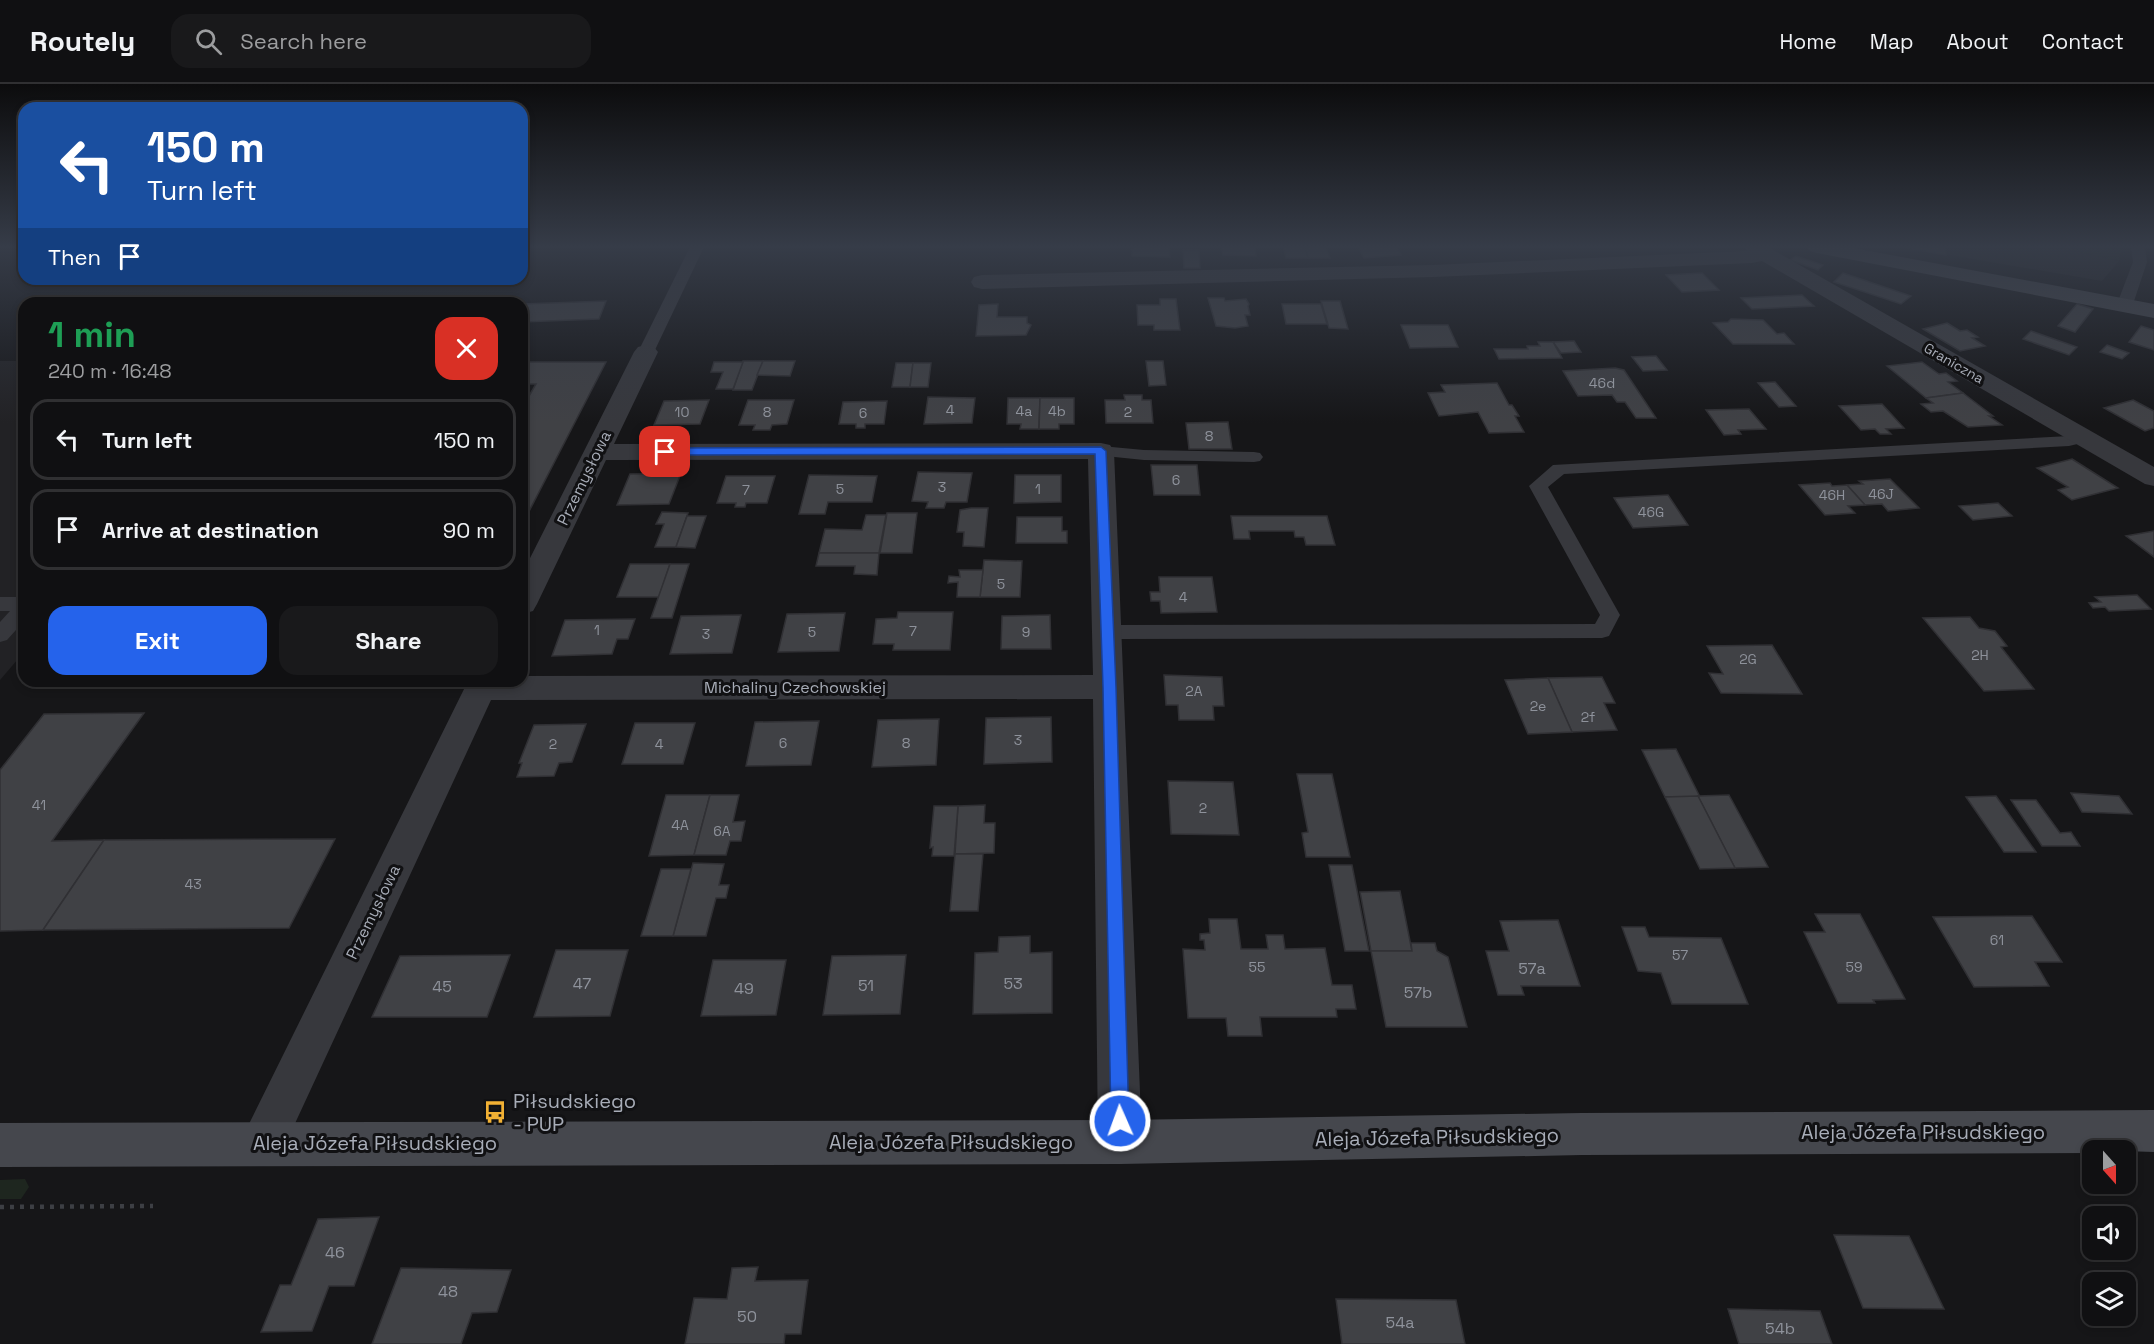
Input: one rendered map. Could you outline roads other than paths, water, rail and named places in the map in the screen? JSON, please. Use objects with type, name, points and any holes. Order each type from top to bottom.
[{"type":"main road","points":[[2132,306],[2154,311]]},
{"type":"main road","name":"Aleja Józefa Piłsudskiego","points":[[0,1145],[1120,1142],[1582,1134],[2154,1131]]},
{"type":"street","name":"Graniczna","points":[[1857,306],[2154,477]]},
{"type":"street","name":"Przemysłowa","points":[[528,592],[646,351]]},
{"type":"street","points":[[597,452],[1101,451],[1120,1142]]},
{"type":"street","name":"Michaliny Czechowskiej","points":[[528,685],[1109,687]]},
{"type":"street","name":"Przemysłowa","points":[[263,1143],[481,687]]},
{"type":"lane","points":[[646,351],[668,306]]},
{"type":"lane","points":[[1107,632],[1602,631],[1610,615],[1538,486],[1559,469],[2069,441],[2084,436]]},
{"type":"lane","points":[[1101,451],[1144,455],[1254,457]]},
{"type":"lane","points":[[0,604],[18,606]]},
{"type":"lane","points":[[0,635],[18,613]]},
{"type":"place","name":"Piłsudskiego - PUP","points":[[495,1112]]}]
